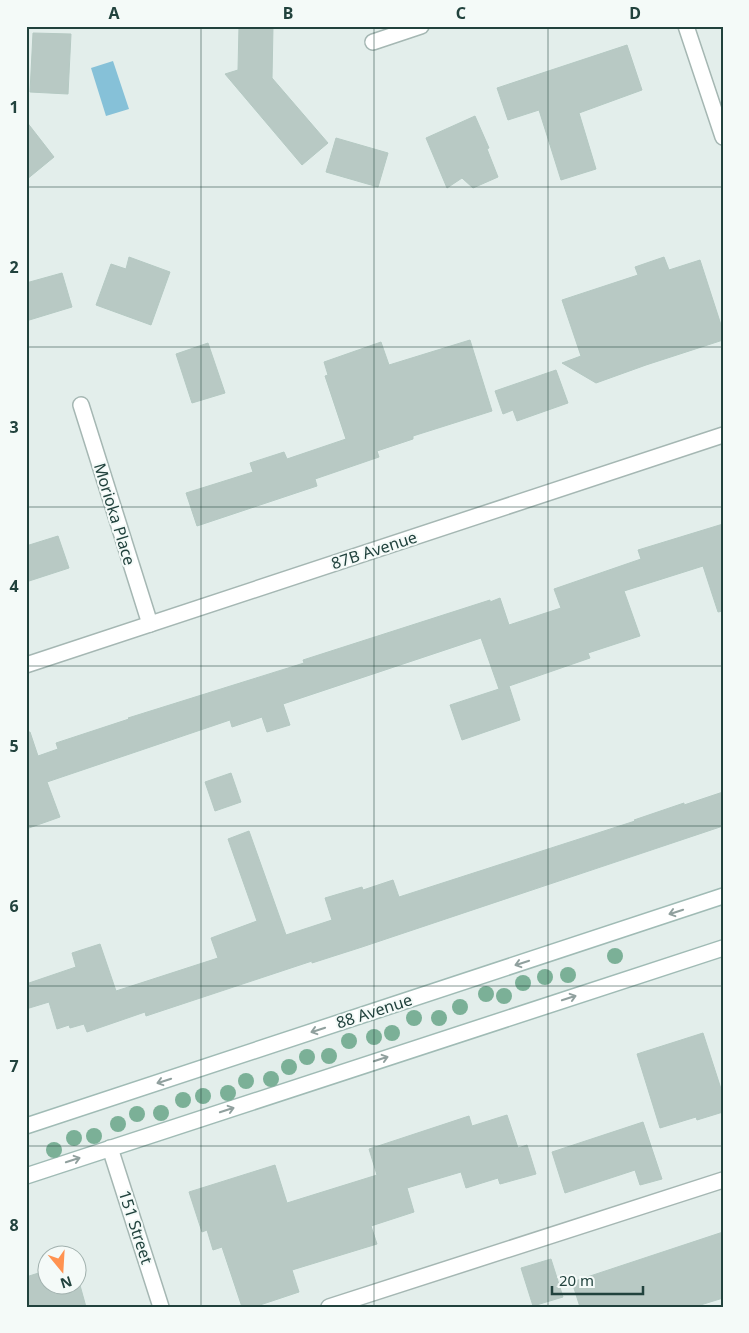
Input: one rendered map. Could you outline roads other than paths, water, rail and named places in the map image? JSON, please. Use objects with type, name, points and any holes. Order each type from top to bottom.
[{"type":"main road","points":[[373,42],[421,26]]},
{"type":"main road","points":[[686,26],[723,137]]},
{"type":"main road","name":"Morioka Place","points":[[81,405],[150,624]]},
{"type":"main road","name":"87B Avenue","points":[[26,665],[723,435]]},
{"type":"main road","name":"88 Avenue","points":[[26,1126],[723,896]]},
{"type":"main road","points":[[26,1176],[723,948]]},
{"type":"main road","name":"151 Street","points":[[110,1148],[161,1307]]},
{"type":"main road","points":[[329,1307],[723,1180]]},
{"type":"water","points":[[113,61],[129,109],[106,116],[91,68]]}]
